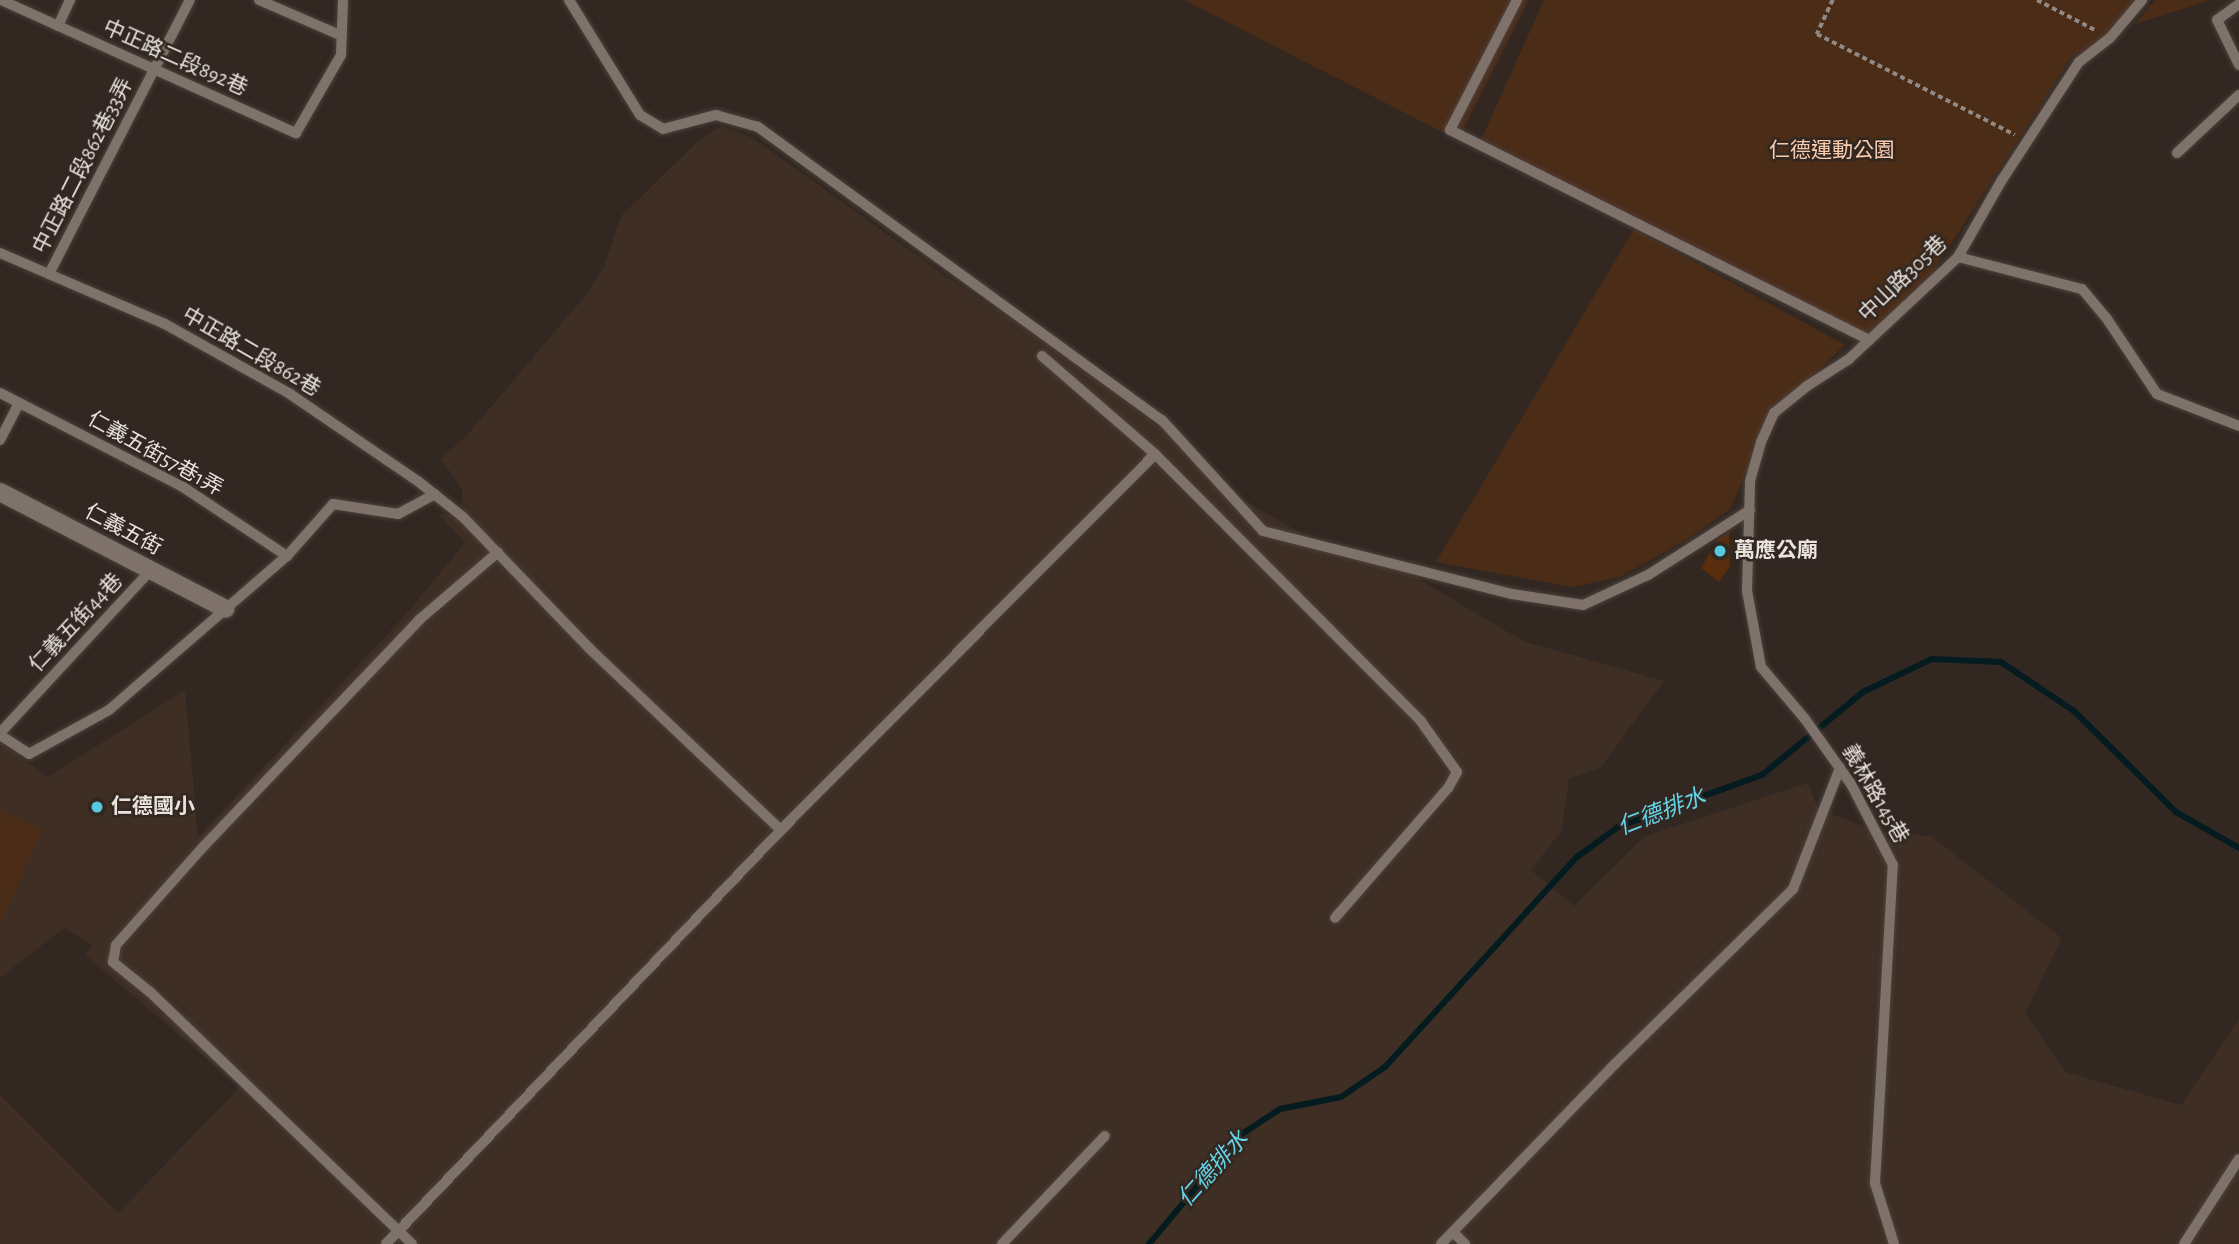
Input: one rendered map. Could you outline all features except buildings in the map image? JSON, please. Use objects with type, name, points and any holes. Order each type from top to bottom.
[{"type":"street","name":"仁義五街","points":[[0,492],[226,609]]},
{"type":"lane","name":"中正路二段892巷","points":[[1,0],[296,133],[341,55],[342,36]]},
{"type":"lane","points":[[58,26],[70,0]]},
{"type":"lane","name":"中正路二段862巷33弄","points":[[49,274],[190,0]]},
{"type":"lane","points":[[259,0],[342,36],[343,0]]},
{"type":"lane","points":[[569,0],[640,115],[663,130],[716,115],[758,127],[1161,420],[1263,531],[1512,594],[1583,605],[1647,575],[1750,510]]},
{"type":"lane","points":[[1517,0],[1450,130],[1869,340]]},
{"type":"lane","name":"中山路305巷","points":[[1750,510],[1750,481],[1774,413],[1807,386],[1849,359],[1958,257],[2002,180],[2079,62],[2110,38],[2142,0]]},
{"type":"lane","points":[[2239,5],[2217,20],[2239,65]]},
{"type":"lane","points":[[2177,153],[2239,95]]},
{"type":"lane","name":"中正路二段862巷","points":[[0,253],[165,324],[290,394],[435,494],[463,517],[590,649],[781,830]]},
{"type":"lane","points":[[1958,257],[2082,289],[2107,319],[2157,394],[2239,426]]},
{"type":"lane","points":[[1042,356],[1155,454],[1420,720],[1457,772],[1448,788],[1335,918]]},
{"type":"lane","name":"仁義五街57巷1弄","points":[[0,393],[184,487],[287,556]]},
{"type":"lane","points":[[0,440],[19,403]]},
{"type":"lane","points":[[386,1244],[781,830],[1155,454]]},
{"type":"lane","points":[[0,734],[29,754],[109,710],[287,556],[333,504],[398,514],[435,494]]},
{"type":"lane","name":"義林路145巷","points":[[1750,510],[1747,591],[1761,667],[1840,768],[1894,865],[1875,1184],[1894,1244]]},
{"type":"lane","points":[[412,1244],[150,992],[113,962],[116,946],[204,846],[419,620],[498,552]]},
{"type":"lane","name":"仁義五街44巷","points":[[0,734],[151,570]]},
{"type":"lane","points":[[1441,1244],[1615,1064],[1793,889],[1840,768]]},
{"type":"lane","points":[[1002,1244],[1105,1136]]},
{"type":"lane","points":[[2184,1244],[2239,1159]]},
{"type":"lane","points":[[1453,1231],[1465,1244]]},
{"type":"path","points":[[1833,0],[1817,34],[2029,142]]},
{"type":"path","points":[[2037,0],[2110,38]]},
{"type":"shaded area","points":[[721,126],[753,138],[950,279],[1080,363],[1187,450],[1238,497],[1320,544],[1375,553],[1523,641],[1664,681],[1601,767],[1569,779],[1562,830],[1531,870],[1574,906],[1645,836],[1808,783],[1818,809],[1879,832],[1931,836],[2062,938],[2025,1013],[2066,1072],[2181,1105],[2239,1019],[2239,1244],[0,1244],[0,1095],[118,1213],[240,1087],[85,955],[93,946],[64,928],[0,978],[0,742],[48,777],[185,690],[198,837],[406,614],[465,543],[439,514],[463,516],[462,489],[441,459],[468,434],[585,296],[604,267],[621,216],[699,140]]},
{"type":"green space","points":[[1184,0],[1529,0],[1458,140]]},
{"type":"green space","name":"仁德運動公園","points":[[1544,0],[2146,0],[2118,32],[2071,58],[1922,289],[1863,339],[1481,140]]},
{"type":"green space","points":[[2155,0],[2210,0],[2135,24]]},
{"type":"green space","points":[[1634,229],[1845,345],[1775,411],[1729,510],[1686,540],[1620,577],[1572,587],[1436,562]]},
{"type":"green space","points":[[0,810],[43,829],[0,924]]},
{"type":"waterway","name":"仁德排水","points":[[1149,1244],[1239,1136],[1280,1109],[1341,1097],[1385,1067],[1577,857],[1618,827],[1762,775],[1863,692],[1932,659],[2001,662],[2074,711],[2176,812],[2239,848]]},
{"type":"place","name":"萬應公廟","points":[[1720,551]]},
{"type":"place","name":"仁德國小","points":[[97,807]]}]
